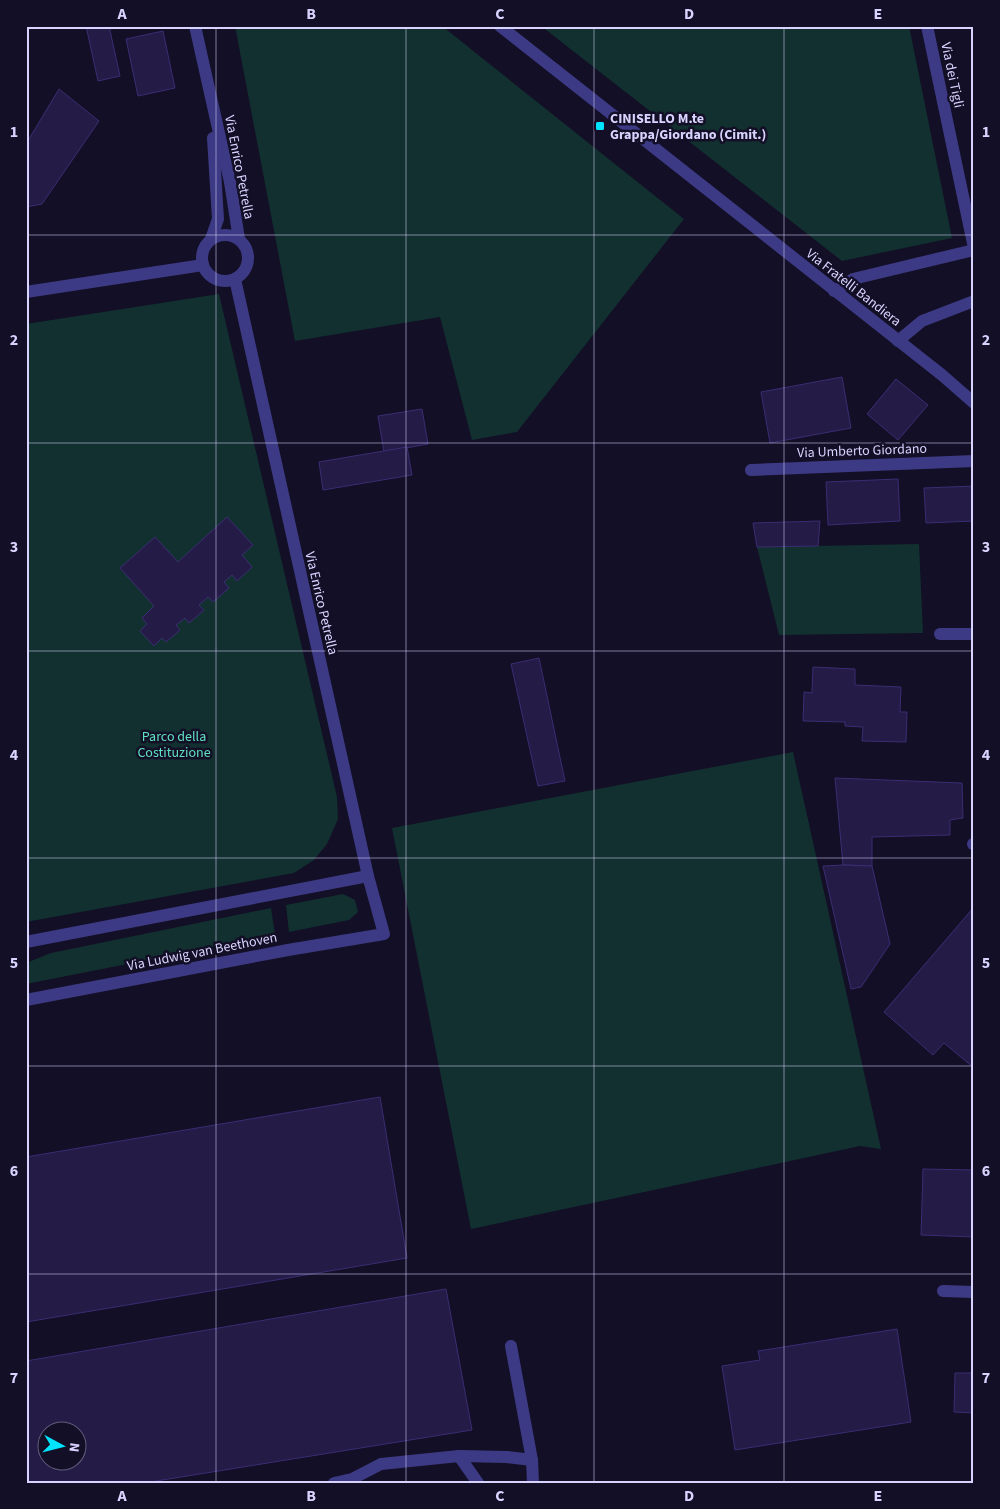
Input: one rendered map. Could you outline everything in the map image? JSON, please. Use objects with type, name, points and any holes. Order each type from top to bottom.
[{"type":"street","name":"Via Enrico Petrella","points":[[195,26],[230,182],[239,239]]},
{"type":"street","name":"Via Fratelli Bandiera","points":[[500,26],[974,402]]},
{"type":"street","name":"Via dei Tigli","points":[[834,291],[853,279],[974,249],[927,26]]},
{"type":"street","name":"Via Enrico Petrella","points":[[211,100],[218,220],[211,239]]},
{"type":"street","points":[[220,235],[230,235],[239,239],[245,246],[248,255],[247,265],[242,273],[234,279],[225,281],[216,279],[208,273],[203,265],[202,256],[205,247],[211,239],[220,235]]},
{"type":"street","points":[[26,292],[203,265]]},
{"type":"street","name":"Via Enrico Petrella","points":[[234,279],[368,876],[384,934]]},
{"type":"street","points":[[898,340],[922,321],[974,301]]},
{"type":"street","name":"Via Umberto Giordano","points":[[752,470],[974,461]]},
{"type":"street","points":[[940,634],[974,634]]},
{"type":"street","points":[[26,942],[368,876]]},
{"type":"street","name":"Via Ludwig van Beethoven","points":[[26,1000],[288,950],[384,934]]},
{"type":"street","points":[[943,1291],[974,1292]]},
{"type":"street","points":[[511,1346],[532,1460],[533,1483]]},
{"type":"street","points":[[334,1483],[358,1481],[381,1464],[459,1456],[507,1457],[532,1460]]},
{"type":"street","points":[[459,1456],[478,1483]]},
{"type":"green space","points":[[235,26],[442,26],[684,219],[517,432],[472,440],[440,317],[295,341]]},
{"type":"green space","points":[[541,26],[909,26],[952,238],[842,261]]},
{"type":"green space","name":"Parco della Costituzione","points":[[219,294],[337,797],[338,819],[327,844],[314,860],[294,873],[26,922],[26,324]]},
{"type":"green space","points":[[919,544],[923,633],[779,635],[757,547]]},
{"type":"green space","points":[[793,752],[881,1149],[860,1146],[471,1229],[392,828]]},
{"type":"green space","points":[[343,894],[355,900],[358,912],[349,920],[289,932],[286,905]]},
{"type":"green space","points":[[271,908],[275,935],[26,984],[26,963],[51,953]]},
{"type":"building","points":[[86,26],[109,26],[120,76],[98,81]]},
{"type":"building","points":[[163,31],[175,88],[138,96],[126,39]]},
{"type":"building","points":[[59,89],[99,121],[42,204],[26,207],[26,144]]},
{"type":"building","points":[[842,377],[851,428],[770,443],[761,392]]},
{"type":"building","points":[[896,379],[928,405],[898,440],[867,414]]},
{"type":"building","points":[[422,409],[428,444],[384,452],[378,416]]},
{"type":"building","points":[[407,447],[412,475],[323,490],[319,462]]},
{"type":"building","points":[[898,479],[900,521],[828,525],[826,482]]},
{"type":"building","points":[[974,486],[974,521],[926,523],[924,488]]},
{"type":"building","points":[[227,517],[253,545],[242,555],[252,567],[237,581],[232,575],[224,582],[229,588],[213,602],[208,597],[199,605],[204,610],[189,623],[185,618],[176,625],[180,630],[166,642],[162,638],[154,646],[140,631],[147,624],[142,618],[154,606],[120,568],[155,537],[178,562]]},
{"type":"building","points":[[820,521],[818,546],[757,547],[753,523]]},
{"type":"building","points":[[539,658],[565,781],[538,786],[511,664]]},
{"type":"building","points":[[813,667],[855,669],[855,685],[901,687],[900,712],[907,712],[906,742],[862,741],[863,727],[845,726],[845,722],[803,721],[804,692],[812,693]]},
{"type":"building","points":[[835,778],[962,783],[963,818],[950,820],[950,835],[872,837],[872,866],[843,865]]},
{"type":"building","points":[[823,866],[872,866],[890,944],[861,987],[851,989]]},
{"type":"building","points":[[974,907],[974,1068],[944,1043],[933,1055],[884,1012]]},
{"type":"building","points":[[380,1097],[407,1258],[26,1322],[26,1157]]},
{"type":"building","points":[[923,1169],[974,1170],[974,1237],[921,1235]]},
{"type":"building","points":[[446,1289],[472,1430],[144,1483],[26,1483],[26,1361]]},
{"type":"building","points":[[897,1329],[911,1422],[735,1450],[722,1366],[760,1360],[758,1351]]},
{"type":"building","points":[[955,1373],[974,1373],[974,1413],[954,1412]]},
{"type":"place","name":"CINISELLO M.te Grappa/Giordano (Cimit.)","points":[[600,126]]}]
